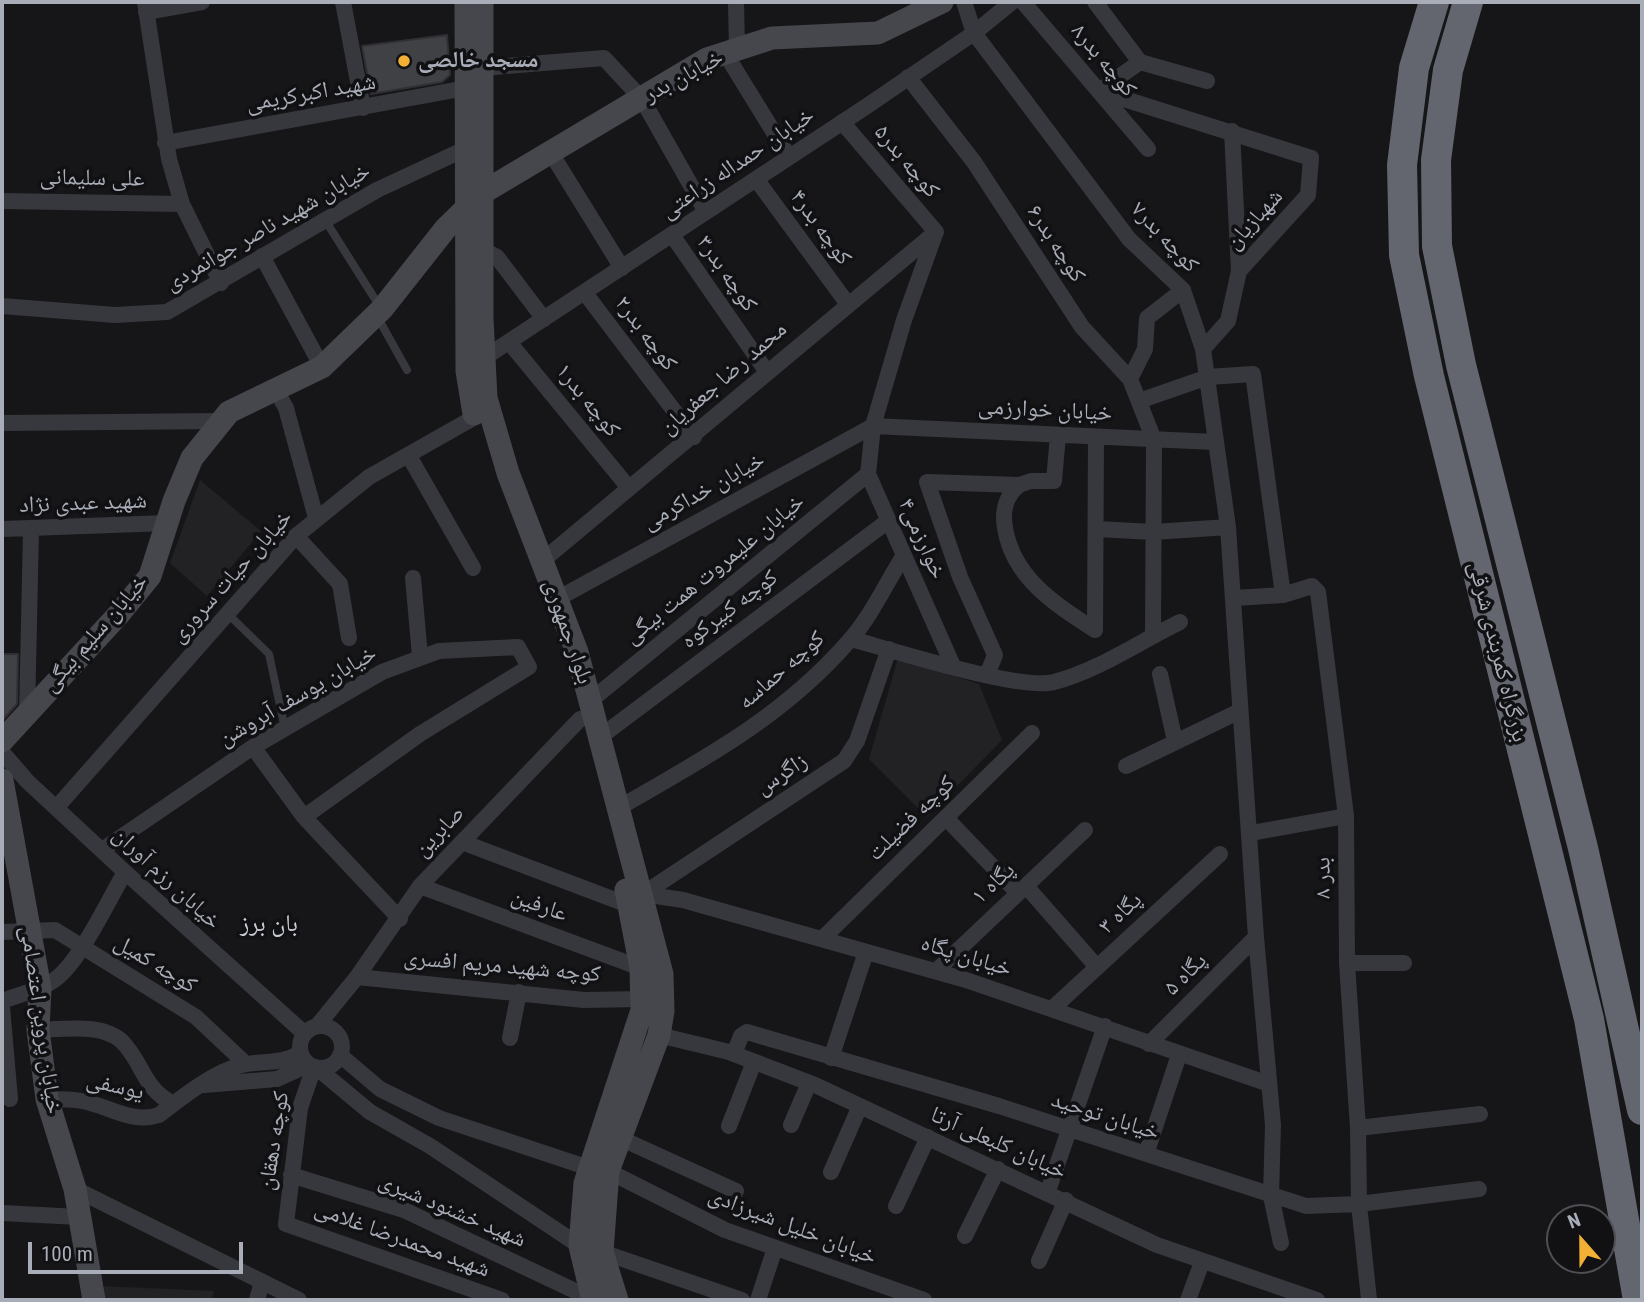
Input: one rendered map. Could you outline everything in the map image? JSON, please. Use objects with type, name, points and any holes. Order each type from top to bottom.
[{"type":"highway","name":"بزرگراه کمربندی شرقی","points":[[1434,2],[1414,68],[1402,165],[1404,255],[1429,376],[1590,1019],[1638,1300]]},
{"type":"highway","name":"بزرگراه کمربندی شرقی","points":[[1468,2],[1448,70],[1438,147],[1437,246],[1461,365],[1583,848],[1642,1110]]},
{"type":"street","points":[[202,2],[145,7],[165,144],[182,204],[221,283]]},
{"type":"street","points":[[342,2],[363,108]]},
{"type":"street","name":"بلوار جمهوری","points":[[466,2],[467,371],[475,417],[550,601],[577,652],[585,710],[637,900],[662,974],[653,1001],[642,1010],[598,1169],[591,1249]]},
{"type":"street","name":"بلوار جمهوری","points":[[482,2],[484,358],[492,424],[542,561],[550,601]]},
{"type":"street","points":[[736,2],[731,51],[789,157]]},
{"type":"street","name":"خیابان بدر","points":[[482,192],[707,59],[772,37],[878,33],[942,2]]},
{"type":"street","name":"کوچه بدر۷","points":[[964,2],[974,33],[1129,239],[1184,290],[1203,349],[1228,527],[1256,937],[1273,1125],[1271,1196],[1282,1243]]},
{"type":"street","name":"خیابان حمداله زراعتی","points":[[484,358],[974,33],[1012,2]]},
{"type":"street","name":"کوچه بدر۸","points":[[1023,2],[1148,149]]},
{"type":"street","points":[[1095,2],[1140,62],[1207,81]]},
{"type":"street","points":[[482,68],[604,58],[642,99],[706,212]]},
{"type":"street","points":[[1099,91],[1140,62]]},
{"type":"street","name":"کوچه بدر۶","points":[[908,77],[974,162],[1082,327],[1130,379],[1154,440]]},
{"type":"street","name":"شهید اکبرکریمی","points":[[165,144],[466,88]]},
{"type":"street","points":[[1099,91],[1233,131],[1239,271],[1228,321],[1203,349]]},
{"type":"street","name":"کوچه بدر۵","points":[[842,122],[936,232]]},
{"type":"street","name":"شهبازیان","points":[[1233,131],[1311,158],[1308,195],[1239,271]]},
{"type":"street","name":"خیابان شهید ناصر جوانمردی","points":[[2,306],[115,315],[167,313],[377,190],[465,149]]},
{"type":"street","points":[[551,153],[622,268]]},
{"type":"street","name":"کوچه بدر۴","points":[[756,179],[847,303]]},
{"type":"street","name":"خیابان سلیم بیگی","points":[[2,741],[150,576],[192,458],[229,412],[322,367],[379,312],[446,228],[482,192]]},
{"type":"street","name":"علی سلیمانی","points":[[2,201],[182,204]]},
{"type":"street","name":"محمد رضا جعفریان","points":[[542,561],[694,437],[847,303],[936,232]]},
{"type":"street","name":"خوارزمی۴","points":[[936,232],[904,320],[873,426],[868,474],[953,666]]},
{"type":"street","name":"کوچه بدر۳","points":[[672,235],[767,372]]},
{"type":"street","points":[[483,250],[497,257],[544,319]]},
{"type":"street","points":[[262,256],[322,367]]},
{"type":"street","points":[[1130,379],[1145,349],[1147,318],[1184,290]]},
{"type":"street","name":"کوچه بدر۲","points":[[585,293],[694,437]]},
{"type":"street","name":"کوچه بدر۱","points":[[509,342],[629,488]]},
{"type":"street","points":[[1139,401],[1208,377],[1253,374],[1283,595],[1234,598]]},
{"type":"street","points":[[275,389],[286,408],[316,518]]},
{"type":"street","name":"خیابان حیات سروری","points":[[57,807],[296,536],[369,477],[475,417]]},
{"type":"street","points":[[2,423],[222,421]]},
{"type":"street","name":"خیابان خوارزمی","points":[[873,426],[1214,442]]},
{"type":"street","name":"خیابان خداکرمی","points":[[550,601],[873,426]]},
{"type":"street","points":[[987,675],[995,655],[960,577],[927,482],[1019,485],[1031,481],[1054,481],[1058,435]]},
{"type":"street","points":[[1019,485],[1009,494],[1003,517],[1013,558],[1020,570],[1059,607],[1095,630],[1096,437]]},
{"type":"street","points":[[1153,635],[1154,440]]},
{"type":"street","points":[[409,456],[473,569]]},
{"type":"street","name":"خیابان علیمروت همت بیگی","points":[[585,710],[868,474]]},
{"type":"street","name":"کوچه کبیرکوه","points":[[600,737],[888,521]]},
{"type":"street","name":"شهید عبدی نژاد","points":[[2,529],[167,523]]},
{"type":"street","points":[[1096,529],[1153,532],[1228,527]]},
{"type":"street","points":[[27,714],[31,530]]},
{"type":"street","points":[[296,536],[340,584],[349,638]]},
{"type":"street","name":"کوچه حماسه","points":[[620,807],[706,758],[778,711],[851,639],[904,555]]},
{"type":"street","points":[[414,578],[420,656]]},
{"type":"street","name":"بدر ۸","points":[[1283,595],[1312,586],[1318,592],[1346,816],[1347,963],[1358,1128],[1359,1204],[1369,1300]]},
{"type":"street","points":[[851,639],[987,675],[1040,684],[1055,681],[1126,652],[1180,622]]},
{"type":"street","name":"خیابان یوسف آبروشن","points":[[102,850],[253,747],[382,672],[439,651],[518,648],[530,667],[420,734],[304,817]]},
{"type":"street","name":"زاگرس","points":[[637,900],[844,761],[857,741],[889,649]]},
{"type":"street","points":[[1160,674],[1175,741]]},
{"type":"street","name":"بلوار جمهوری","points":[[585,710],[600,737],[620,807],[637,900],[642,968],[653,1001],[659,1035],[622,1139],[598,1169]]},
{"type":"street","name":"صابرین","points":[[311,1030],[353,983],[420,887],[585,710]]},
{"type":"street","points":[[1126,766],[1240,711]]},
{"type":"street","name":"کوچه فضیلت","points":[[823,938],[1032,733]]},
{"type":"street","points":[[253,747],[304,817],[400,919]]},
{"type":"street","name":"خیابان رزم آوران","points":[[2,752],[125,872],[311,1030]]},
{"type":"street","name":"خیابان پروین اعتصامی","points":[[2,780],[26,929],[40,988],[38,1030],[47,1099],[75,1189],[94,1300]]},
{"type":"street","points":[[1251,833],[1346,816]]},
{"type":"street","points":[[946,818],[1022,890],[1097,967]]},
{"type":"street","name":"پگاه ۱","points":[[936,971],[1085,830]]},
{"type":"street","name":"خیابان پگاه","points":[[462,842],[637,900],[683,901],[936,971],[1054,1007],[1179,1055],[1269,1084]]},
{"type":"street","name":"پگاه ۳","points":[[1054,1007],[1220,854]]},
{"type":"street","points":[[2,1001],[40,988],[59,977],[81,946],[125,872]]},
{"type":"street","name":"عارفین","points":[[420,887],[642,968]]},
{"type":"street","name":"کوچه کمیل","points":[[2,932],[55,930],[196,1017],[246,1064]]},
{"type":"street","name":"پگاه ۵","points":[[1149,1044],[1256,937]]},
{"type":"street","points":[[831,1058],[866,952]]},
{"type":"street","points":[[1347,963],[1404,963]]},
{"type":"street","name":"صابرین","points":[[334,1031],[353,983]]},
{"type":"street","name":"کوچه شهید مریم افسری","points":[[353,983],[519,992],[584,1000],[653,1001]]},
{"type":"street","points":[[510,1038],[519,992]]},
{"type":"street","points":[[2,1007],[10,1099]]},
{"type":"street","points":[[1048,1191],[1105,1026]]},
{"type":"street","points":[[38,1030],[80,1028],[108,1034],[125,1044],[152,1089],[173,1104]]},
{"type":"street","points":[[310,1063],[335,1063],[341,1055],[340,1038],[334,1031],[311,1030]]},
{"type":"street","name":"کوچه دهقان","points":[[286,1224],[290,1175],[310,1063],[311,1030]]},
{"type":"street","name":"خیابان توحید","points":[[734,1054],[741,1036],[747,1032],[1071,1130],[1306,1206],[1359,1204],[1479,1189]]},
{"type":"street","name":"خیابان کلبعلی آرتا","points":[[659,1035],[734,1054],[810,1083],[1048,1191],[1157,1245],[1317,1300]]},
{"type":"street","points":[[341,1055],[380,1089],[439,1118],[598,1169]]},
{"type":"street","points":[[1146,1154],[1179,1055]]},
{"type":"street","name":"یوسفی","points":[[47,1099],[80,1100],[135,1119],[159,1115],[225,1069],[288,1060],[310,1063]]},
{"type":"street","points":[[729,1126],[754,1062]]},
{"type":"street","points":[[310,1063],[370,1112],[430,1146],[591,1249],[742,1300]]},
{"type":"street","name":"یوسفی","points":[[204,1085],[277,1079],[310,1063]]},
{"type":"street","points":[[791,1125],[810,1083]]},
{"type":"street","points":[[370,1112],[380,1089]]},
{"type":"street","points":[[831,1172],[860,1106]]},
{"type":"street","points":[[1358,1128],[1480,1114]]},
{"type":"street","points":[[896,1206],[928,1137]]},
{"type":"street","points":[[622,1139],[736,1191]]},
{"type":"street","name":"خیابان خلیل شیرزادی","points":[[598,1169],[725,1230],[924,1300]]},
{"type":"street","points":[[965,1236],[998,1169]]},
{"type":"street","name":"شهید خشنود شیری","points":[[290,1175],[404,1210],[593,1300]]},
{"type":"street","points":[[75,1189],[299,1300]]},
{"type":"street","points":[[1039,1261],[1066,1200]]},
{"type":"street","points":[[2,1213],[79,1217]]},
{"type":"street","name":"شهید محمدرضا غلامی","points":[[286,1224],[502,1300]]},
{"type":"street","points":[[758,1300],[775,1248]]},
{"type":"street","points":[[591,1249],[593,1300]]},
{"type":"street","points":[[591,1249],[617,1300]]},
{"type":"street","points":[[1193,1299],[1202,1262]]},
{"type":"street","points":[[257,1300],[262,1282]]},
{"type":"lane","points":[[325,220],[379,312],[407,370]]},
{"type":"lane","points":[[229,615],[269,654],[285,729]]},
{"type":"shaded area","points":[[200,480],[261,531],[207,596],[170,563]]},
{"type":"shaded area","points":[[898,658],[979,684],[1002,740],[927,817],[869,759]]},
{"type":"shaded area","points":[[100,1286],[214,1291],[212,1300],[102,1300]]},
{"type":"building","name":"مسجد خالصی","points":[[447,35],[450,75],[442,82],[371,94],[362,46]]},
{"type":"building","points":[[2,654],[18,654],[17,704],[2,721]]},
{"type":"place","name":"مسجد خالصی","points":[[404,61]]},
{"type":"district","name":"بان برز","points":[[269,925]]}]
